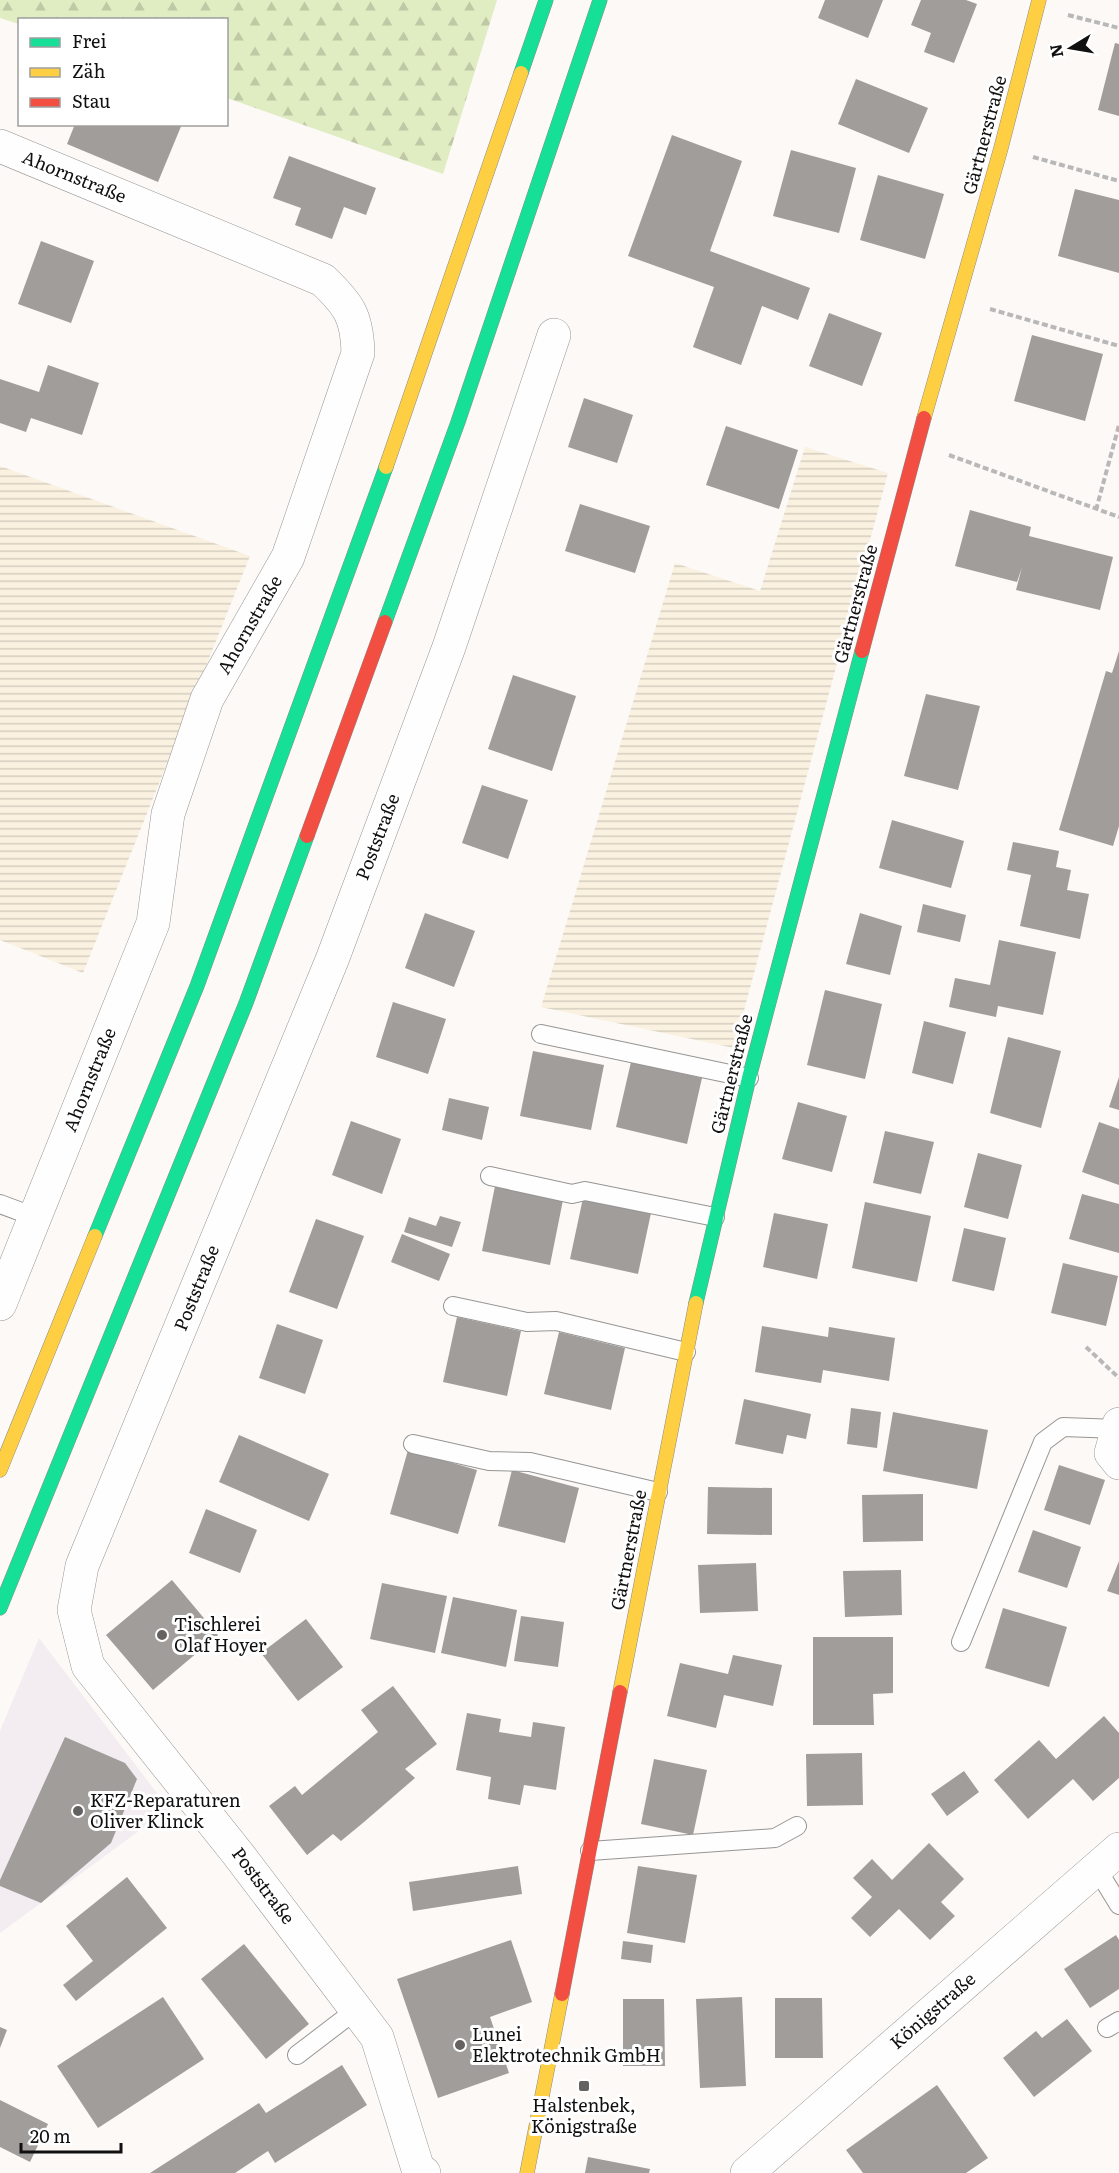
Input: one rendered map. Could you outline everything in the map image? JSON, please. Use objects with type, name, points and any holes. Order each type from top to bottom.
[{"type":"main road","points":[[0,1470],[197,986],[291,734],[411,397],[546,0]]},
{"type":"main road","points":[[0,1608],[250,992],[458,422],[600,0]]},
{"type":"main road","name":"Gärtnerstraße","points":[[527,2173],[658,1492],[715,1216],[749,1078],[917,444],[1001,147],[1038,3]]},
{"type":"street","name":"Ahornstraße","points":[[0,146],[323,280],[344,300],[357,324],[358,352],[288,557],[207,699],[168,814],[153,923],[0,1304]]},
{"type":"street","name":"Poststraße","points":[[424,2173],[418,2169],[377,2037],[238,1854],[88,1666],[74,1610],[82,1566],[336,948],[449,647],[555,335]]},
{"type":"street","points":[[1118,1426],[1111,1453],[1119,1463]]},
{"type":"street","name":"Königstraße","points":[[747,2173],[1108,1859]]},
{"type":"lane","points":[[541,1034],[749,1078]]},
{"type":"lane","points":[[490,1176],[572,1194],[585,1191],[715,1216]]},
{"type":"lane","points":[[0,1204],[35,1217]]},
{"type":"lane","points":[[453,1306],[527,1322],[556,1321],[686,1352]]},
{"type":"lane","points":[[961,1642],[1043,1442],[1062,1427],[1118,1426]]},
{"type":"lane","points":[[413,1444],[489,1461],[530,1462],[658,1492]]},
{"type":"lane","points":[[590,1851],[775,1838],[797,1826]]},
{"type":"lane","points":[[1108,1859],[1119,1905]]},
{"type":"lane","points":[[297,2055],[356,2010]]},
{"type":"path","points":[[1038,3],[1119,28]]},
{"type":"path","points":[[1001,147],[1119,181]]},
{"type":"path","points":[[958,300],[1119,346]]},
{"type":"path","points":[[1096,510],[1119,425]]},
{"type":"path","points":[[917,444],[1119,517]]},
{"type":"path","points":[[1086,1347],[1119,1378]]},
{"type":"shaded area","points":[[805,447],[888,473],[734,1048],[541,1007],[675,563],[760,591]]},
{"type":"shaded area","points":[[0,466],[250,556],[83,973],[0,940]]},
{"type":"shaded area","points":[[39,1638],[169,1809],[0,1933],[0,1731]]},
{"type":"green space","points":[[0,0],[497,0],[443,174],[228,98],[228,18],[18,18],[18,24],[0,18]]},
{"type":"building","points":[[825,0],[883,0],[868,38],[818,18]]},
{"type":"building","points":[[921,0],[966,0],[977,4],[954,63],[924,52],[931,33],[911,25]]},
{"type":"building","points":[[1115,43],[1119,44],[1119,116],[1098,110]]},
{"type":"building","points":[[856,79],[928,108],[909,153],[838,124]]},
{"type":"building","points":[[74,126],[181,126],[158,182],[67,144]]},
{"type":"building","points":[[672,135],[742,161],[710,251],[810,288],[798,320],[762,306],[741,365],[693,347],[714,287],[628,256]]},
{"type":"building","points":[[791,150],[856,168],[839,233],[773,216]]},
{"type":"building","points":[[289,156],[376,188],[366,215],[344,207],[332,239],[295,225],[301,208],[273,198]]},
{"type":"building","points":[[878,175],[944,194],[925,259],[860,240]]},
{"type":"building","points":[[1075,189],[1119,200],[1119,273],[1058,256]]},
{"type":"building","points":[[41,241],[94,261],[71,323],[18,304]]},
{"type":"building","points":[[829,313],[882,333],[862,386],[809,366]]},
{"type":"building","points":[[1032,335],[1103,354],[1085,421],[1014,401]]},
{"type":"building","points":[[48,365],[99,383],[82,435],[31,418],[26,432],[0,423],[0,379],[39,392]]},
{"type":"building","points":[[584,398],[633,415],[617,463],[568,447]]},
{"type":"building","points":[[726,426],[798,450],[779,509],[706,485]]},
{"type":"building","points":[[580,504],[650,526],[635,573],[565,551]]},
{"type":"building","points":[[970,510],[1031,527],[1029,536],[1113,557],[1100,610],[1016,590],[1022,567],[1017,582],[955,566]]},
{"type":"building","points":[[1119,651],[1119,826],[1113,846],[1059,830],[1106,671],[1112,673]]},
{"type":"building","points":[[513,675],[576,696],[552,771],[488,749]]},
{"type":"building","points":[[926,694],[980,706],[958,790],[904,776]]},
{"type":"building","points":[[482,785],[528,800],[508,859],[462,843]]},
{"type":"building","points":[[892,820],[964,841],[951,888],[879,868]]},
{"type":"building","points":[[1013,842],[1059,851],[1056,867],[1071,870],[1067,890],[1089,894],[1080,939],[1020,926],[1031,875],[1007,870]]},
{"type":"building","points":[[923,904],[966,915],[960,942],[917,932]]},
{"type":"building","points":[[425,913],[475,931],[454,987],[405,968]]},
{"type":"building","points":[[860,913],[902,926],[890,975],[846,964]]},
{"type":"building","points":[[999,940],[1056,952],[1043,1015],[998,1006],[996,1017],[949,1007],[955,978],[990,985]]},
{"type":"building","points":[[825,990],[882,1004],[865,1079],[807,1065]]},
{"type":"building","points":[[393,1002],[446,1019],[428,1074],[376,1057]]},
{"type":"building","points":[[924,1021],[966,1032],[953,1084],[912,1073]]},
{"type":"building","points":[[1008,1037],[1061,1051],[1041,1128],[990,1113]]},
{"type":"building","points":[[533,1051],[604,1065],[591,1130],[520,1116]]},
{"type":"building","points":[[631,1062],[702,1078],[687,1144],[616,1127]]},
{"type":"building","points":[[1119,1077],[1119,1110],[1109,1107]]},
{"type":"building","points":[[449,1098],[489,1107],[482,1140],[442,1130]]},
{"type":"building","points":[[798,1102],[847,1116],[832,1172],[782,1159]]},
{"type":"building","points":[[351,1121],[401,1139],[382,1194],[332,1175]]},
{"type":"building","points":[[1099,1122],[1119,1129],[1119,1185],[1082,1172]]},
{"type":"building","points":[[885,1131],[934,1142],[921,1194],[873,1183]]},
{"type":"building","points":[[978,1153],[1022,1165],[1008,1219],[964,1207]]},
{"type":"building","points":[[495,1186],[563,1200],[550,1265],[482,1251]]},
{"type":"building","points":[[1082,1194],[1119,1204],[1119,1253],[1069,1239]]},
{"type":"building","points":[[583,1198],[651,1213],[638,1274],[570,1259]]},
{"type":"building","points":[[865,1202],[931,1216],[917,1282],[852,1268]]},
{"type":"building","points":[[774,1213],[828,1224],[817,1279],[763,1267]]},
{"type":"building","points":[[440,1216],[461,1222],[452,1247],[404,1232],[409,1217],[436,1226]]},
{"type":"building","points":[[316,1219],[364,1236],[337,1309],[289,1292]]},
{"type":"building","points":[[964,1228],[1006,1238],[994,1291],[952,1281]]},
{"type":"building","points":[[402,1234],[450,1254],[439,1281],[391,1262]]},
{"type":"building","points":[[1063,1263],[1118,1276],[1106,1326],[1051,1313]]},
{"type":"building","points":[[457,1317],[521,1331],[507,1396],[443,1382]]},
{"type":"building","points":[[277,1324],[323,1340],[305,1394],[259,1378]]},
{"type":"building","points":[[762,1326],[828,1337],[829,1327],[895,1338],[889,1381],[823,1370],[821,1383],[755,1372]]},
{"type":"building","points":[[559,1332],[625,1348],[611,1410],[544,1394]]},
{"type":"building","points":[[744,1399],[811,1414],[806,1439],[787,1435],[783,1454],[735,1444]]},
{"type":"building","points":[[851,1408],[881,1412],[877,1448],[847,1444]]},
{"type":"building","points":[[893,1412],[988,1430],[977,1489],[883,1471]]},
{"type":"building","points":[[239,1435],[329,1474],[309,1521],[219,1482]]},
{"type":"building","points":[[408,1450],[477,1470],[458,1534],[390,1514]]},
{"type":"building","points":[[1059,1465],[1105,1480],[1090,1525],[1044,1510]]},
{"type":"building","points":[[512,1470],[579,1488],[565,1543],[498,1526]]},
{"type":"building","points":[[708,1487],[772,1488],[772,1535],[707,1534]]},
{"type":"building","points":[[923,1494],[923,1541],[863,1542],[862,1495]]},
{"type":"building","points":[[206,1509],[257,1530],[240,1573],[189,1553]]},
{"type":"building","points":[[1033,1530],[1081,1547],[1067,1588],[1018,1572]]},
{"type":"building","points":[[1119,1561],[1119,1595],[1107,1591]]},
{"type":"building","points":[[756,1563],[758,1611],[700,1613],[698,1565]]},
{"type":"building","points":[[901,1570],[902,1615],[845,1617],[843,1571]]},
{"type":"building","name":"Tischlerei Olaf Hoyer","points":[[172,1580],[218,1635],[153,1690],[106,1635]]},
{"type":"building","points":[[382,1583],[447,1596],[435,1653],[370,1639]]},
{"type":"building","points":[[453,1597],[517,1610],[506,1667],[441,1653]]},
{"type":"building","points":[[1003,1608],[1067,1627],[1049,1687],[985,1668]]},
{"type":"building","points":[[521,1616],[564,1622],[558,1667],[514,1661]]},
{"type":"building","points":[[306,1619],[343,1667],[298,1701],[261,1653]]},
{"type":"building","points":[[813,1637],[893,1637],[893,1693],[873,1694],[874,1725],[813,1725]]},
{"type":"building","points":[[733,1655],[782,1665],[773,1706],[724,1695],[716,1728],[667,1716],[680,1663],[728,1674]]},
{"type":"building","points":[[393,1686],[437,1744],[405,1769],[415,1778],[364,1822],[341,1841],[333,1834],[307,1855],[269,1806],[295,1786],[302,1795],[378,1732],[361,1710]]},
{"type":"building","points":[[467,1713],[501,1719],[499,1732],[531,1737],[533,1722],[565,1727],[556,1790],[524,1785],[520,1805],[488,1799],[491,1777],[456,1770]]},
{"type":"building","points":[[1104,1716],[1119,1733],[1119,1778],[1093,1801],[1073,1779],[1028,1819],[994,1780],[1039,1740],[1056,1759]]},
{"type":"building","name":"KFZ-Reparaturen Oliver Klinck","points":[[65,1737],[125,1763],[137,1779],[111,1843],[41,1903],[0,1886],[0,1880]]},
{"type":"building","points":[[862,1753],[863,1805],[807,1806],[806,1754]]},
{"type":"building","points":[[654,1759],[707,1770],[693,1835],[641,1824]]},
{"type":"building","points":[[964,1771],[979,1792],[947,1816],[931,1794]]},
{"type":"building","points":[[929,1843],[964,1879],[941,1902],[955,1916],[930,1940],[899,1909],[870,1937],[851,1918],[872,1897],[853,1878],[872,1859],[892,1880]]},
{"type":"building","points":[[518,1866],[522,1894],[413,1911],[409,1882]]},
{"type":"building","points":[[638,1866],[697,1875],[685,1943],[627,1933]]},
{"type":"building","points":[[127,1877],[167,1928],[76,2001],[63,1985],[93,1961],[66,1926]]},
{"type":"building","points":[[1116,1935],[1119,1940],[1119,1989],[1090,2008],[1064,1969]]},
{"type":"building","name":"Lunei Elektrotechnik GmbH","points":[[511,1940],[532,2002],[490,2017],[509,2073],[438,2098],[397,1979]]},
{"type":"building","points":[[623,1941],[653,1945],[651,1963],[621,1959]]},
{"type":"building","points":[[244,1944],[309,2024],[266,2059],[201,1979]]},
{"type":"building","points":[[163,1997],[204,2059],[98,2128],[57,2066]]},
{"type":"building","points":[[742,1997],[746,2086],[700,2088],[696,1999]]},
{"type":"building","points":[[775,1998],[822,1998],[823,2058],[775,2058]]},
{"type":"building","points":[[623,1999],[664,1999],[665,2066],[623,2066]]},
{"type":"building","points":[[1067,2019],[1092,2051],[1034,2097],[1003,2058],[1036,2031],[1042,2038]]},
{"type":"building","points":[[0,2027],[7,2030],[0,2048]]},
{"type":"building","points":[[342,2065],[367,2105],[275,2163],[268,2151],[235,2173],[150,2173],[259,2103],[266,2113]]},
{"type":"building","points":[[937,2085],[988,2158],[966,2173],[863,2173],[846,2150]]},
{"type":"building","points":[[0,2100],[48,2124],[30,2162],[0,2147]]},
{"type":"building","points":[[588,2157],[650,2169],[649,2173],[585,2173]]},
{"type":"traffic: fast","points":[[521,73],[546,0]]},
{"type":"traffic: fast","points":[[385,622],[458,422],[600,0]]},
{"type":"traffic: fast","points":[[95,1236],[197,986],[386,467]]},
{"type":"traffic: fast","points":[[696,1303],[749,1078],[862,651]]},
{"type":"traffic: fast","points":[[0,1608],[246,1003],[307,836]]},
{"type":"traffic: slow","points":[[924,418],[1001,148],[1039,0]]},
{"type":"traffic: slow","points":[[386,467],[521,73]]},
{"type":"traffic: slow","points":[[0,1470],[95,1236]]},
{"type":"traffic: slow","points":[[620,1692],[696,1303]]},
{"type":"traffic: slow","points":[[527,2173],[562,1994]]},
{"type":"traffic: jam","points":[[862,651],[924,418]]},
{"type":"traffic: jam","points":[[307,836],[385,622]]},
{"type":"traffic: jam","points":[[562,1994],[620,1692]]},
{"type":"place","name":"Tischlerei Olaf Hoyer","points":[[162,1635]]},
{"type":"place","name":"KFZ-Reparaturen Oliver Klinck","points":[[78,1811]]},
{"type":"place","name":"Lunei Elektrotechnik GmbH","points":[[460,2045]]},
{"type":"place","name":"Halstenbek, Königstraße","points":[[584,2086]]}]
